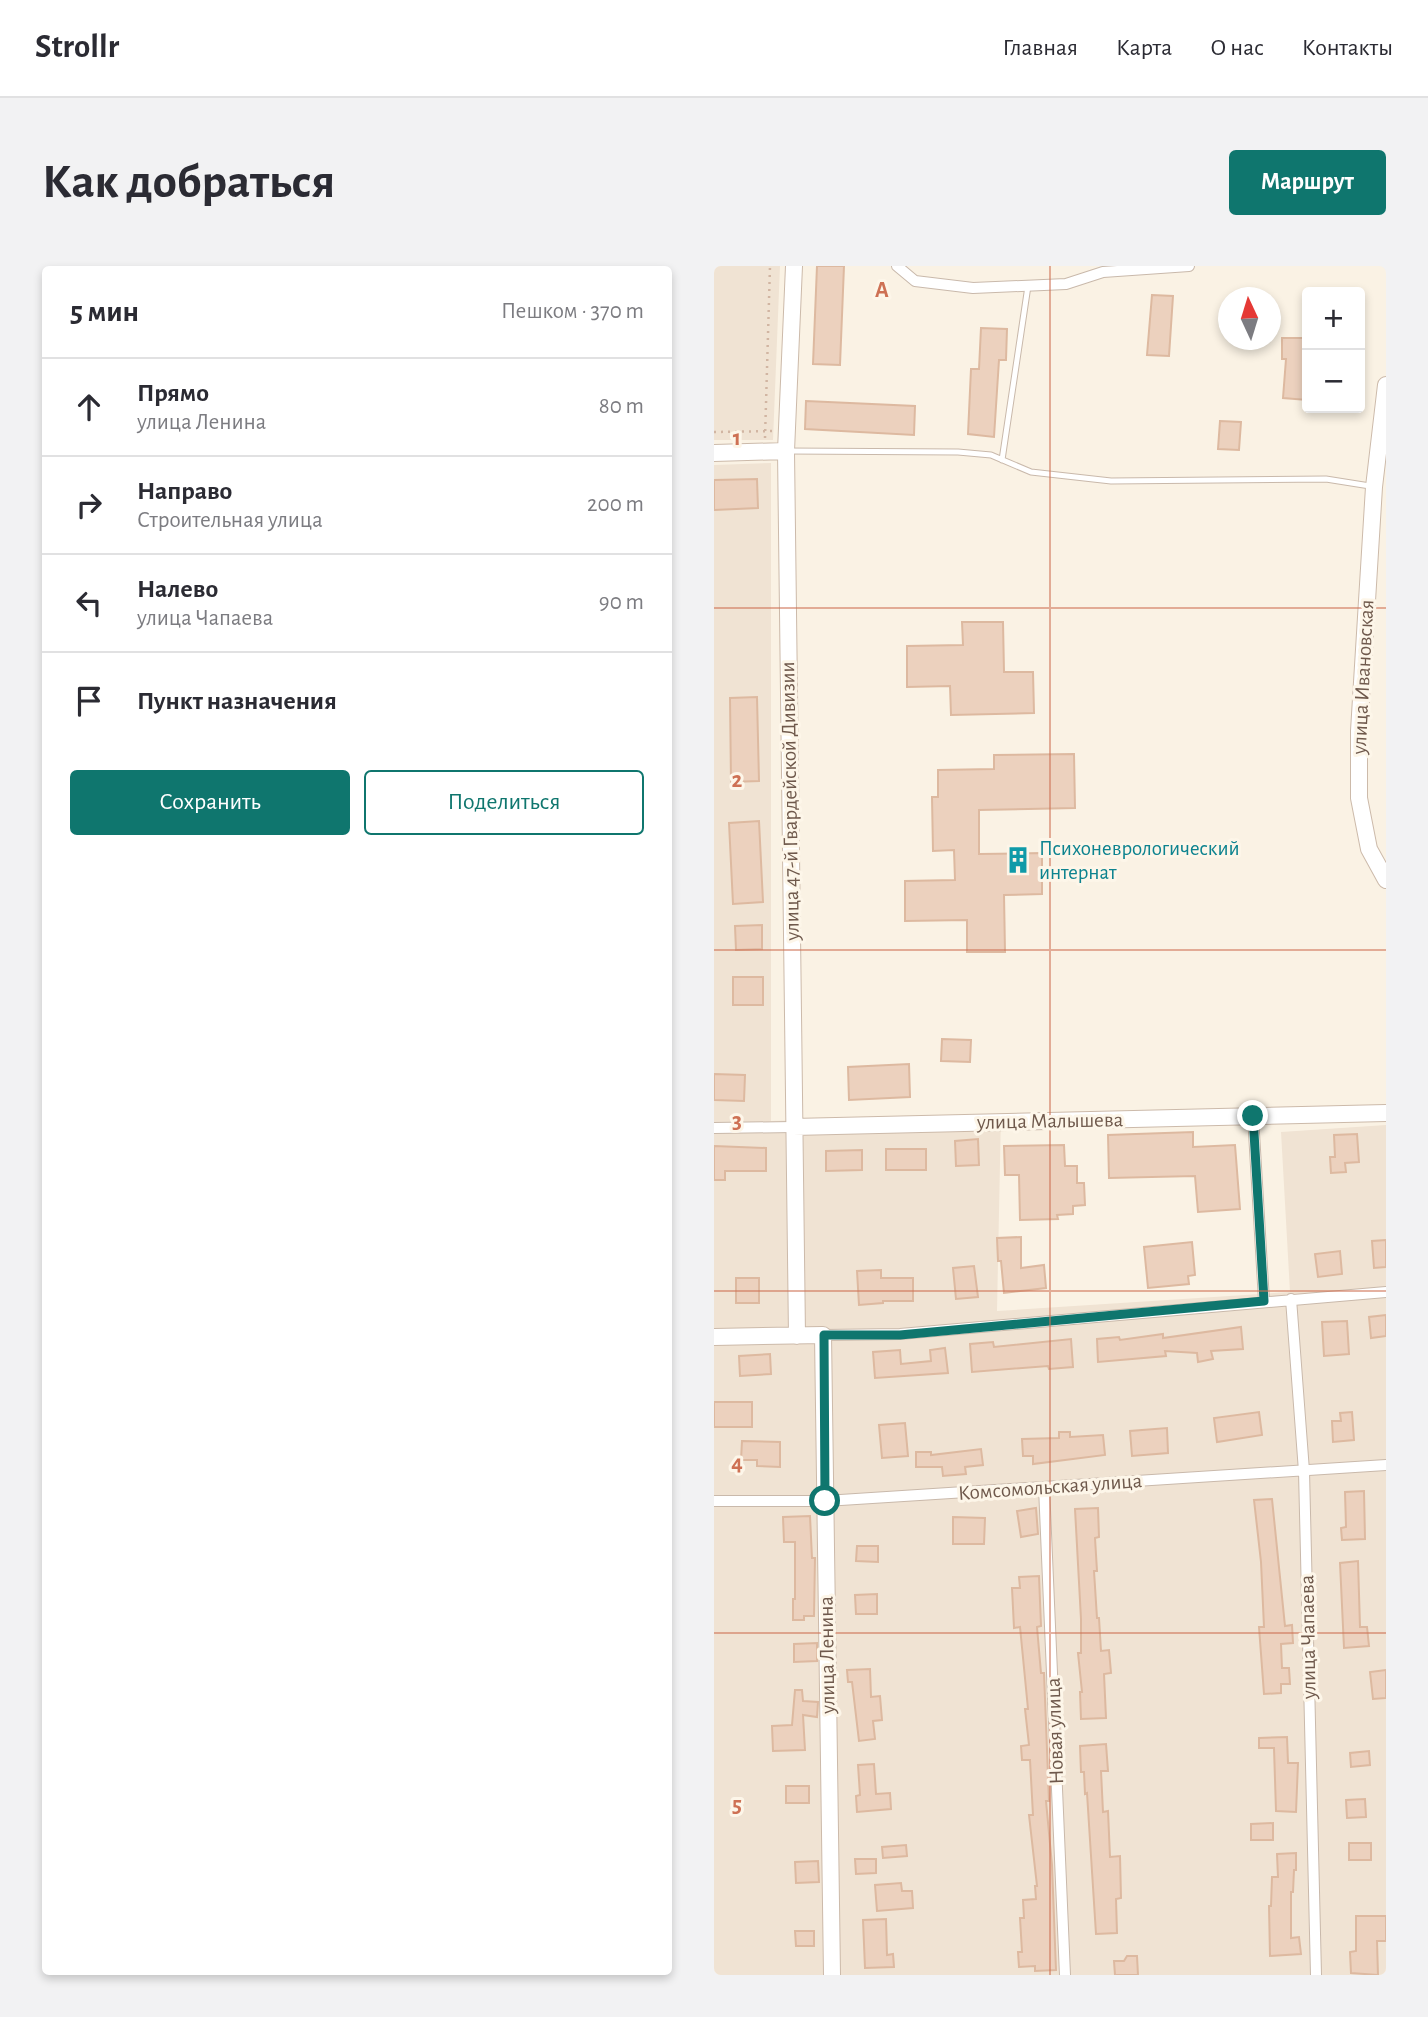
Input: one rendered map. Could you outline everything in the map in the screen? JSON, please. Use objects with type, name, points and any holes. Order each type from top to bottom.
[{"type":"street","name":"улица 47-й Гвардейской Дивизии","points":[[794,266],[786,451],[797,1336]]},
{"type":"street","points":[[897,266],[915,281],[972,288],[1066,284],[1103,269],[1189,266]]},
{"type":"street","name":"улица Ивановская","points":[[1386,385],[1374,487],[1359,731],[1359,798],[1369,849],[1386,880]]},
{"type":"street","points":[[714,453],[786,451]]},
{"type":"street","name":"улица Малышева","points":[[714,1128],[1386,1113]]},
{"type":"street","points":[[1253,1116],[1264,1301]]},
{"type":"street","points":[[714,1337],[900,1335],[1386,1292]]},
{"type":"street","name":"улица Чапаева","points":[[1291,1299],[1304,1471],[1316,1975]]},
{"type":"street","name":"улица Ленина","points":[[824,1335],[832,1975]]},
{"type":"street","name":"Комсомольская улица","points":[[714,1501],[825,1501],[1386,1465]]},
{"type":"street","name":"Новая улица","points":[[1045,1487],[1065,1975]]},
{"type":"lane","points":[[1002,460],[1028,286]]},
{"type":"lane","points":[[786,451],[958,452],[992,455],[1031,472],[1111,481],[1326,479],[1374,487]]},
{"type":"path","points":[[766,452],[770,266]]},
{"type":"path","points":[[714,432],[788,430]]},
{"type":"shaded area","points":[[714,266],[780,266],[773,440],[714,440]]},
{"type":"shaded area","points":[[771,463],[771,1121],[1001,1114],[997,1311],[1290,1292],[1281,1132],[1386,1125],[1386,1975],[714,1975],[714,465]]},
{"type":"building","points":[[817,266],[844,266],[840,365],[813,364]]},
{"type":"building","points":[[1152,295],[1173,296],[1169,356],[1147,355]]},
{"type":"building","points":[[981,328],[1007,329],[1006,360],[999,360],[994,437],[968,434],[971,369],[979,369]]},
{"type":"building","points":[[1282,338],[1302,338],[1302,400],[1283,398],[1286,359],[1282,359]]},
{"type":"building","points":[[806,401],[915,406],[914,435],[805,429]]},
{"type":"building","points":[[1220,421],[1241,422],[1239,450],[1218,449]]},
{"type":"building","points":[[757,479],[758,508],[714,510],[714,480]]},
{"type":"building","points":[[962,622],[1003,622],[1004,672],[1033,672],[1034,713],[951,715],[950,686],[907,687],[907,646],[963,645]]},
{"type":"building","points":[[757,697],[759,781],[731,782],[730,698]]},
{"type":"building","name":"Психоневрологический интернат","points":[[1074,754],[1075,808],[979,810],[979,854],[1042,853],[1042,894],[1004,895],[1005,952],[967,952],[967,920],[905,921],[905,881],[955,880],[954,850],[933,851],[932,797],[938,797],[938,770],[994,769],[994,755]]},
{"type":"building","points":[[759,821],[763,902],[733,904],[729,823]]},
{"type":"building","points":[[762,925],[762,949],[736,950],[735,926]]},
{"type":"building","points":[[733,977],[763,977],[763,1005],[733,1005]]},
{"type":"building","points":[[942,1039],[971,1040],[970,1062],[941,1061]]},
{"type":"building","points":[[909,1064],[910,1097],[849,1100],[848,1067]]},
{"type":"building","points":[[714,1074],[745,1075],[744,1101],[714,1100]]},
{"type":"building","points":[[1193,1132],[1193,1147],[1235,1145],[1240,1209],[1198,1212],[1195,1176],[1109,1178],[1108,1135]]},
{"type":"building","points":[[1357,1134],[1359,1162],[1345,1163],[1346,1172],[1331,1173],[1330,1157],[1335,1157],[1334,1135]]},
{"type":"building","points":[[978,1139],[979,1165],[956,1166],[955,1141]]},
{"type":"building","points":[[1064,1145],[1065,1166],[1077,1166],[1077,1183],[1084,1183],[1085,1205],[1073,1206],[1073,1214],[1057,1215],[1058,1219],[1020,1220],[1019,1175],[1005,1175],[1004,1146]]},
{"type":"building","points":[[714,1146],[766,1148],[766,1171],[725,1171],[725,1180],[714,1180]]},
{"type":"building","points":[[886,1149],[926,1149],[926,1170],[886,1170]]},
{"type":"building","points":[[862,1150],[862,1170],[826,1171],[826,1151]]},
{"type":"building","points":[[1021,1237],[1021,1268],[1044,1265],[1046,1288],[1004,1293],[997,1238]]},
{"type":"building","points":[[1386,1240],[1386,1267],[1374,1268],[1372,1241]]},
{"type":"building","points":[[1192,1242],[1195,1275],[1188,1276],[1189,1284],[1148,1288],[1144,1247]]},
{"type":"building","points":[[1340,1251],[1342,1274],[1318,1277],[1315,1254]]},
{"type":"building","points":[[974,1266],[978,1297],[956,1299],[953,1268]]},
{"type":"building","points":[[881,1270],[881,1278],[913,1278],[913,1301],[883,1301],[859,1305],[857,1271]]},
{"type":"building","points":[[736,1278],[759,1278],[759,1303],[736,1303]]},
{"type":"building","points":[[1386,1315],[1386,1336],[1371,1338],[1369,1317]]},
{"type":"building","points":[[1347,1321],[1349,1354],[1324,1356],[1322,1322]]},
{"type":"building","points":[[1241,1327],[1243,1349],[1211,1351],[1213,1359],[1198,1362],[1197,1353],[1165,1351],[1166,1356],[1098,1362],[1097,1339],[1119,1337],[1120,1340],[1163,1334],[1163,1338]]},
{"type":"building","points":[[1071,1339],[1073,1367],[1049,1369],[1048,1366],[972,1372],[970,1344],[993,1342],[994,1347]]},
{"type":"building","points":[[945,1348],[948,1373],[875,1378],[873,1352],[900,1350],[901,1364],[931,1361],[930,1350]]},
{"type":"building","points":[[770,1354],[771,1374],[740,1376],[739,1356]]},
{"type":"building","points":[[714,1402],[752,1402],[752,1427],[714,1427]]},
{"type":"building","points":[[1259,1412],[1262,1435],[1217,1442],[1214,1418]]},
{"type":"building","points":[[1352,1412],[1354,1440],[1333,1442],[1332,1421],[1341,1421],[1340,1413]]},
{"type":"building","points":[[905,1423],[908,1456],[882,1458],[879,1425]]},
{"type":"building","points":[[1167,1428],[1168,1453],[1132,1456],[1130,1431]]},
{"type":"building","points":[[1059,1432],[1070,1432],[1070,1437],[1103,1435],[1105,1455],[1033,1464],[1033,1456],[1023,1456],[1022,1439],[1059,1438]]},
{"type":"building","points":[[742,1441],[780,1442],[780,1467],[757,1466],[757,1460],[741,1460]]},
{"type":"building","points":[[981,1449],[983,1465],[965,1467],[966,1474],[943,1476],[942,1467],[916,1467],[916,1452],[931,1452],[931,1455]]},
{"type":"building","points":[[1364,1491],[1365,1539],[1342,1540],[1341,1528],[1346,1527],[1345,1492]]},
{"type":"building","points":[[1272,1499],[1285,1626],[1292,1625],[1293,1643],[1281,1644],[1282,1668],[1289,1668],[1290,1684],[1281,1684],[1281,1693],[1264,1694],[1259,1627],[1264,1627],[1261,1562],[1254,1500]]},
{"type":"building","points":[[1036,1508],[1038,1534],[1021,1537],[1017,1511]]},
{"type":"building","points":[[1098,1508],[1099,1537],[1095,1538],[1097,1571],[1094,1571],[1097,1618],[1101,1651],[1109,1650],[1111,1673],[1104,1674],[1106,1718],[1081,1719],[1082,1692],[1078,1653],[1081,1653],[1081,1619],[1075,1509]]},
{"type":"building","points":[[810,1516],[812,1558],[815,1558],[814,1616],[793,1620],[795,1542],[784,1542],[783,1517]]},
{"type":"building","points":[[953,1517],[985,1518],[984,1544],[953,1544]]},
{"type":"building","points":[[857,1546],[878,1546],[878,1562],[856,1561]]},
{"type":"building","points":[[1358,1561],[1360,1627],[1367,1627],[1369,1646],[1344,1648],[1340,1563]]},
{"type":"building","points":[[1039,1576],[1041,1626],[1037,1627],[1041,1673],[1044,1673],[1049,1801],[1046,1801],[1052,1865],[1056,1970],[1035,1971],[1035,1966],[1019,1967],[1018,1952],[1022,1952],[1020,1918],[1024,1918],[1023,1900],[1036,1899],[1037,1886],[1029,1815],[1033,1815],[1030,1760],[1022,1760],[1021,1746],[1029,1745],[1025,1709],[1028,1709],[1020,1627],[1014,1628],[1012,1588],[1020,1588],[1019,1577]]},
{"type":"building","points":[[877,1594],[877,1614],[856,1614],[855,1595]]},
{"type":"building","points":[[817,1643],[817,1661],[794,1662],[794,1644]]},
{"type":"building","points":[[870,1669],[871,1697],[880,1696],[882,1720],[873,1721],[875,1739],[859,1741],[852,1682],[848,1682],[847,1670]]},
{"type":"building","points":[[1386,1670],[1386,1698],[1373,1699],[1370,1672]]},
{"type":"building","points":[[795,1690],[802,1690],[803,1701],[818,1702],[817,1717],[803,1715],[805,1750],[773,1751],[772,1726],[792,1725]]},
{"type":"building","points":[[1287,1737],[1288,1763],[1298,1763],[1296,1812],[1276,1811],[1274,1748],[1259,1748],[1259,1738]]},
{"type":"building","points":[[1106,1744],[1108,1771],[1101,1771],[1103,1812],[1108,1811],[1110,1857],[1120,1856],[1121,1898],[1116,1899],[1117,1933],[1096,1934],[1087,1793],[1085,1794],[1084,1772],[1081,1772],[1080,1746]]},
{"type":"building","points":[[1369,1751],[1370,1765],[1351,1767],[1350,1753]]},
{"type":"building","points":[[874,1764],[876,1794],[890,1793],[891,1809],[857,1812],[856,1796],[860,1795],[858,1765]]},
{"type":"building","points":[[786,1786],[809,1786],[809,1803],[786,1803]]},
{"type":"building","points":[[1365,1799],[1366,1817],[1347,1818],[1346,1800]]},
{"type":"building","points":[[1273,1823],[1273,1840],[1251,1840],[1251,1824]]},
{"type":"building","points":[[1349,1843],[1371,1843],[1371,1860],[1349,1860]]},
{"type":"building","points":[[906,1845],[907,1856],[883,1858],[882,1847]]},
{"type":"building","points":[[1296,1853],[1296,1870],[1291,1892],[1291,1938],[1299,1937],[1301,1954],[1270,1956],[1269,1906],[1272,1877],[1278,1877],[1277,1854]]},
{"type":"building","points":[[855,1859],[876,1859],[876,1873],[856,1874]]},
{"type":"building","points":[[818,1861],[819,1882],[796,1883],[795,1862]]},
{"type":"building","points":[[901,1883],[902,1891],[912,1891],[913,1908],[877,1911],[875,1885]]},
{"type":"building","points":[[1356,1916],[1386,1916],[1386,1941],[1377,1941],[1378,1975],[1351,1973],[1350,1952],[1356,1951]]},
{"type":"building","points":[[886,1919],[887,1955],[893,1954],[894,1967],[865,1968],[863,1920]]},
{"type":"building","points":[[795,1931],[814,1931],[814,1946],[796,1946]]},
{"type":"building","points":[[1127,1956],[1137,1956],[1138,1975],[1115,1975],[1114,1961],[1124,1961]]},
{"type":"place","name":"Психоневрологический интернат","points":[[1018,860]]},
{"type":"route","points":[[825,1501],[824,1335],[900,1335],[1264,1301],[1253,1116]]}]
